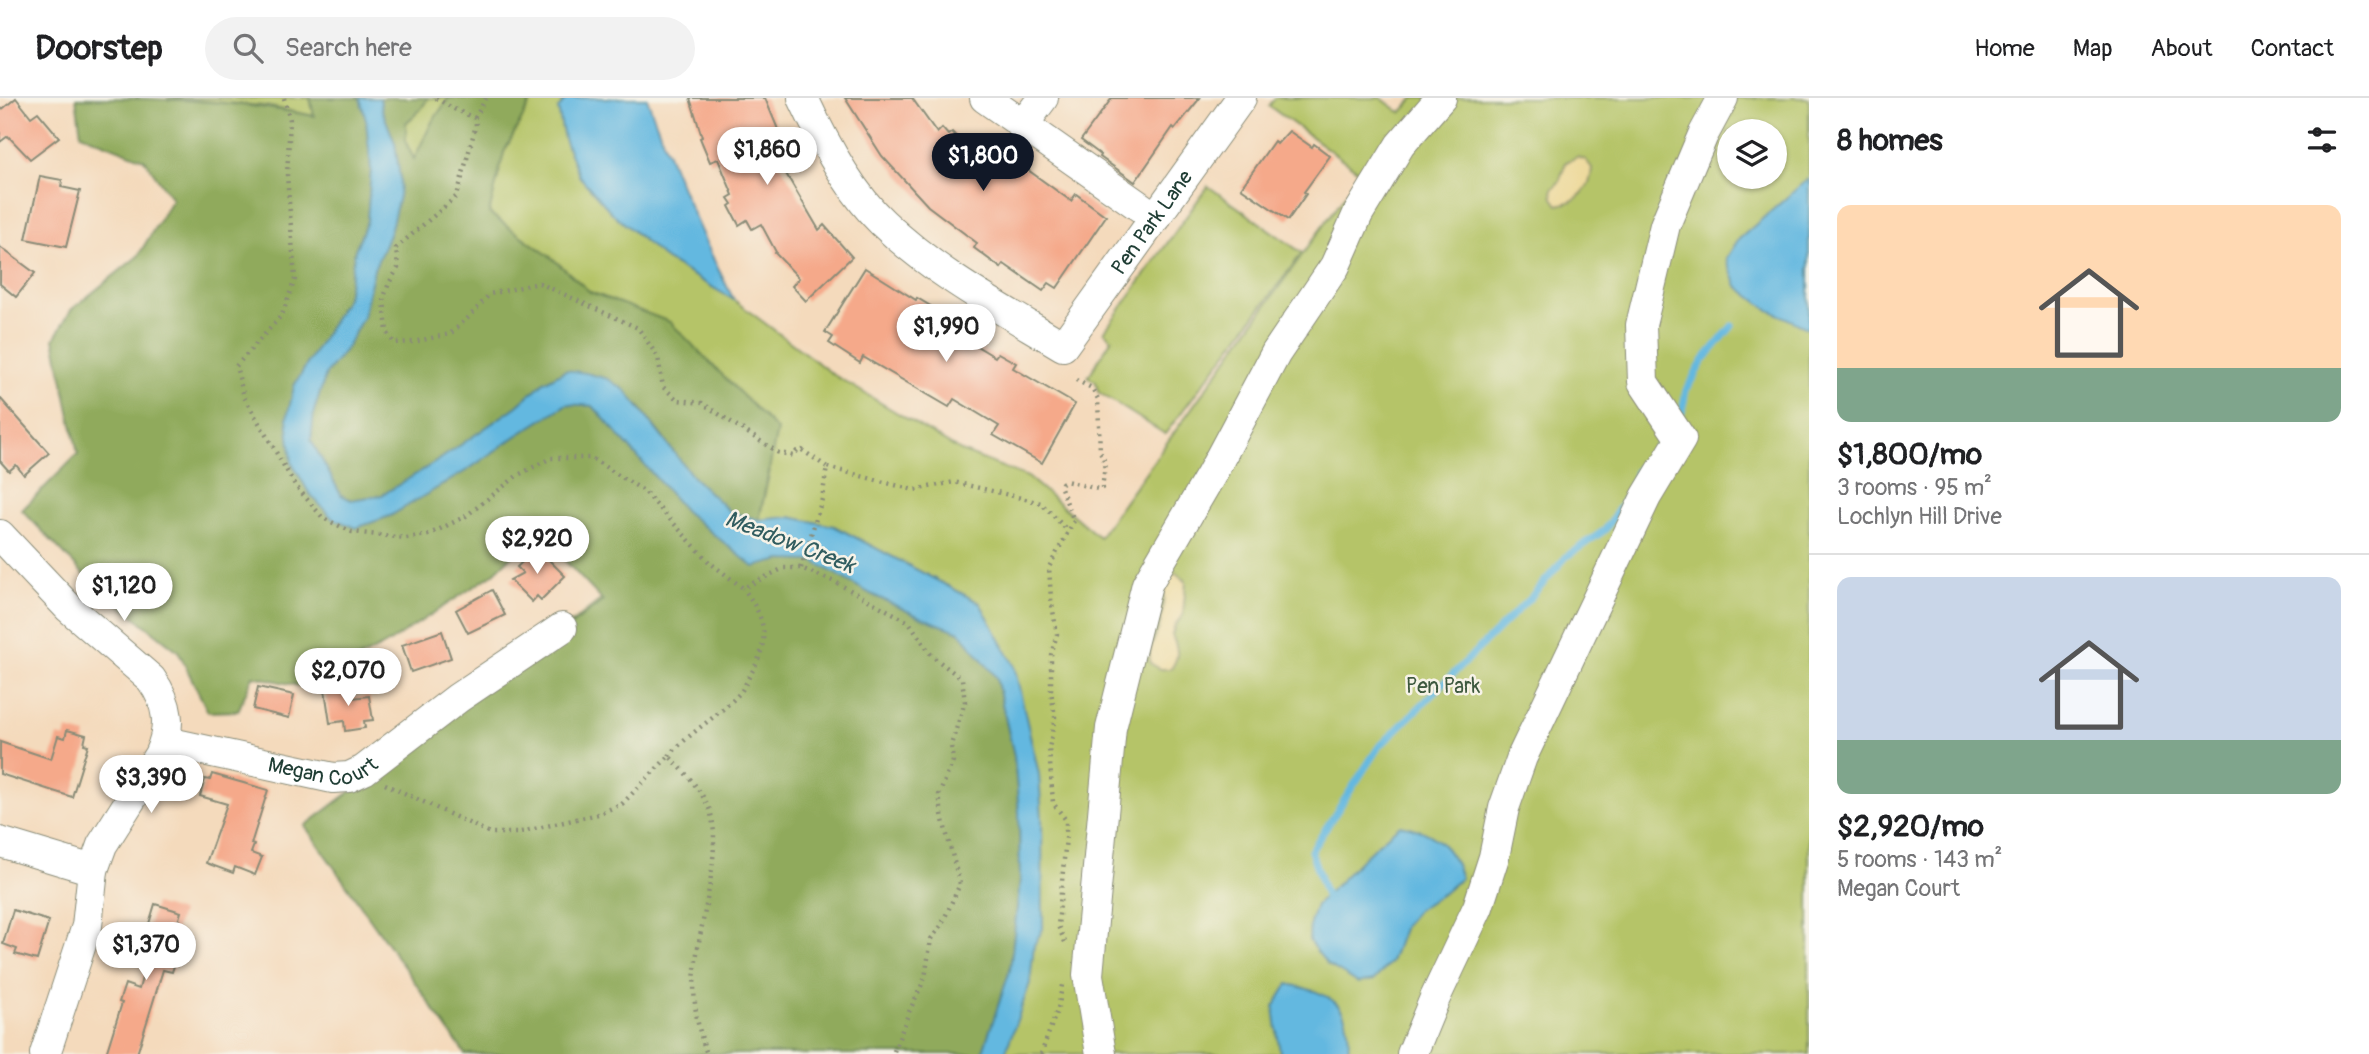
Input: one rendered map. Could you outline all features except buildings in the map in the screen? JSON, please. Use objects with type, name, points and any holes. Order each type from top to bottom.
[{"type":"street","name":"Pen Park Lane","points":[[803,98],[842,172],[882,222],[945,274],[1063,346],[1241,98]]},
{"type":"street","points":[[985,98],[1156,218]]},
{"type":"street","points":[[1022,126],[1043,98]]},
{"type":"street","points":[[1101,1054],[1088,975],[1111,728],[1147,584],[1211,475],[1276,353],[1335,266],[1358,214],[1399,145],[1441,98]]},
{"type":"street","points":[[1412,1054],[1478,907],[1494,857],[1504,808],[1522,757],[1646,496],[1681,439],[1643,382],[1640,325],[1665,225],[1703,135],[1723,98]]},
{"type":"street","points":[[0,535],[69,608],[151,679],[167,708],[166,741],[102,845],[93,870],[85,935],[45,1054]]},
{"type":"street","name":"Megan Court","points":[[166,741],[333,778],[349,777],[364,771],[458,698],[562,628]]},
{"type":"street","points":[[0,842],[93,870]]},
{"type":"path","points":[[284,98],[290,120],[287,175],[295,279],[282,315],[236,366],[244,397],[295,485],[323,518],[352,532],[406,538],[428,535],[466,516],[518,475],[551,458],[591,458],[644,491],[709,562],[743,588],[758,608],[764,636],[760,658],[739,694],[683,739],[622,804],[598,814],[517,833],[489,834],[393,789],[364,771]]},
{"type":"path","points":[[436,98],[475,118]]},
{"type":"path","points":[[486,98],[475,118],[476,125],[457,196],[396,248],[398,268],[384,297],[387,332],[394,342],[413,342],[450,334],[489,293],[539,283],[638,328],[659,357],[663,387],[678,400],[702,403],[777,452],[793,456],[802,450],[827,467],[915,490],[954,482],[1041,503],[1069,531]]},
{"type":"path","points":[[1068,951],[1058,926],[1066,820],[1053,803],[1049,749],[1055,718],[1051,691],[1051,654],[1057,634],[1049,567],[1074,520],[1062,483],[1066,481],[1102,488],[1104,463],[1104,456],[1100,452],[1098,399],[1092,388],[1076,380]]},
{"type":"path","points":[[802,565],[822,499],[827,467]]},
{"type":"path","points":[[743,588],[785,568],[802,565],[909,622],[932,656],[962,679],[965,702],[951,745],[953,761],[939,795],[960,884],[941,926],[931,939],[925,978],[893,1054]]},
{"type":"path","points":[[669,756],[686,773],[709,807],[713,830],[712,867],[694,971],[700,1036],[706,1054]]},
{"type":"path","points":[[1041,1054],[1059,1005],[1063,978]]},
{"type":"green space","points":[[76,98],[195,101],[255,106],[314,116],[310,98],[360,98],[366,120],[371,169],[367,221],[355,250],[347,298],[294,386],[332,518],[356,528],[390,516],[469,469],[567,404],[593,406],[685,511],[753,566],[781,560],[813,560],[871,594],[960,632],[996,677],[1014,756],[1019,812],[1020,881],[1010,970],[982,1054],[465,1054],[305,826],[603,601],[537,531],[493,574],[385,645],[304,687],[253,676],[238,711],[208,712],[178,651],[94,585],[22,510],[78,454],[54,339],[71,310],[138,256],[172,199],[144,159],[81,134]]},
{"type":"green space","points":[[167,98],[310,98],[315,116],[266,106]]},
{"type":"green space","points":[[380,98],[428,98],[406,123],[406,143],[414,159],[432,122],[449,98],[533,98],[504,152],[489,213],[552,258],[590,292],[670,322],[777,430],[759,520],[730,512],[693,477],[639,406],[566,370],[544,382],[517,406],[439,460],[382,495],[351,500],[341,495],[311,440],[314,411],[326,374],[347,347],[363,317],[374,269],[390,232],[399,196],[400,179],[395,143]]},
{"type":"green space","points":[[428,98],[449,98],[432,122],[414,160],[406,143],[406,123]]},
{"type":"green space","name":"Pen Park","points":[[533,98],[567,98],[558,109],[665,259],[734,300],[834,375],[961,451],[1028,477],[1099,537],[1361,173],[1269,106],[1275,98],[1381,98],[1401,113],[1414,98],[1809,98],[1809,1054],[475,1054],[330,811],[716,510],[991,626],[980,603],[834,526],[790,517],[759,520],[770,471],[718,372],[670,322],[590,292],[552,258],[489,213],[504,152]]},
{"type":"green space","points":[[1208,186],[1302,253],[1165,434],[1098,392],[1096,382],[1088,377],[1112,339],[1104,332]]},
{"type":"sand","points":[[1577,157],[1586,160],[1592,168],[1589,182],[1577,198],[1558,205],[1553,198],[1552,189],[1559,182],[1566,162]]},
{"type":"sand","points":[[1177,573],[1186,582],[1183,615],[1175,625],[1172,635],[1177,656],[1171,669],[1160,669],[1150,663],[1150,651],[1161,620],[1168,576]]},
{"type":"water","name":"Meadow Creek","points":[[360,98],[380,98],[395,143],[400,179],[399,196],[390,232],[374,269],[363,317],[347,347],[326,374],[314,411],[311,440],[341,495],[351,500],[382,495],[439,460],[517,406],[544,382],[566,370],[586,373],[608,379],[626,391],[693,477],[730,512],[759,520],[790,517],[834,526],[980,603],[1014,665],[1039,774],[1042,818],[1043,929],[1034,945],[1030,983],[1005,1054],[982,1054],[1010,970],[1020,881],[1019,812],[1014,756],[996,677],[960,632],[871,594],[813,561],[781,560],[754,567],[685,511],[593,406],[567,404],[469,469],[390,516],[356,528],[332,518],[309,493],[292,463],[287,418],[294,386],[347,298],[355,250],[367,221],[371,169],[366,120]]},
{"type":"water","points":[[567,98],[647,98],[687,201],[734,300],[665,259],[611,212],[579,176],[564,139],[558,109]]},
{"type":"water","points":[[1809,178],[1809,329],[1767,309],[1737,286],[1726,259],[1738,240]]},
{"type":"water","points":[[1400,825],[1422,831],[1439,841],[1452,857],[1461,878],[1418,909],[1404,926],[1391,962],[1374,980],[1358,983],[1327,964],[1309,941],[1310,923],[1316,905]]},
{"type":"water","points":[[1288,984],[1317,992],[1337,1004],[1347,1023],[1348,1054],[1280,1054],[1274,1007]]},
{"type":"waterway","points":[[1682,412],[1686,390],[1703,361],[1732,326]]},
{"type":"waterway","points":[[1326,896],[1311,851],[1378,748],[1530,598],[1567,556],[1605,530],[1630,492],[1636,472],[1662,441]]}]
